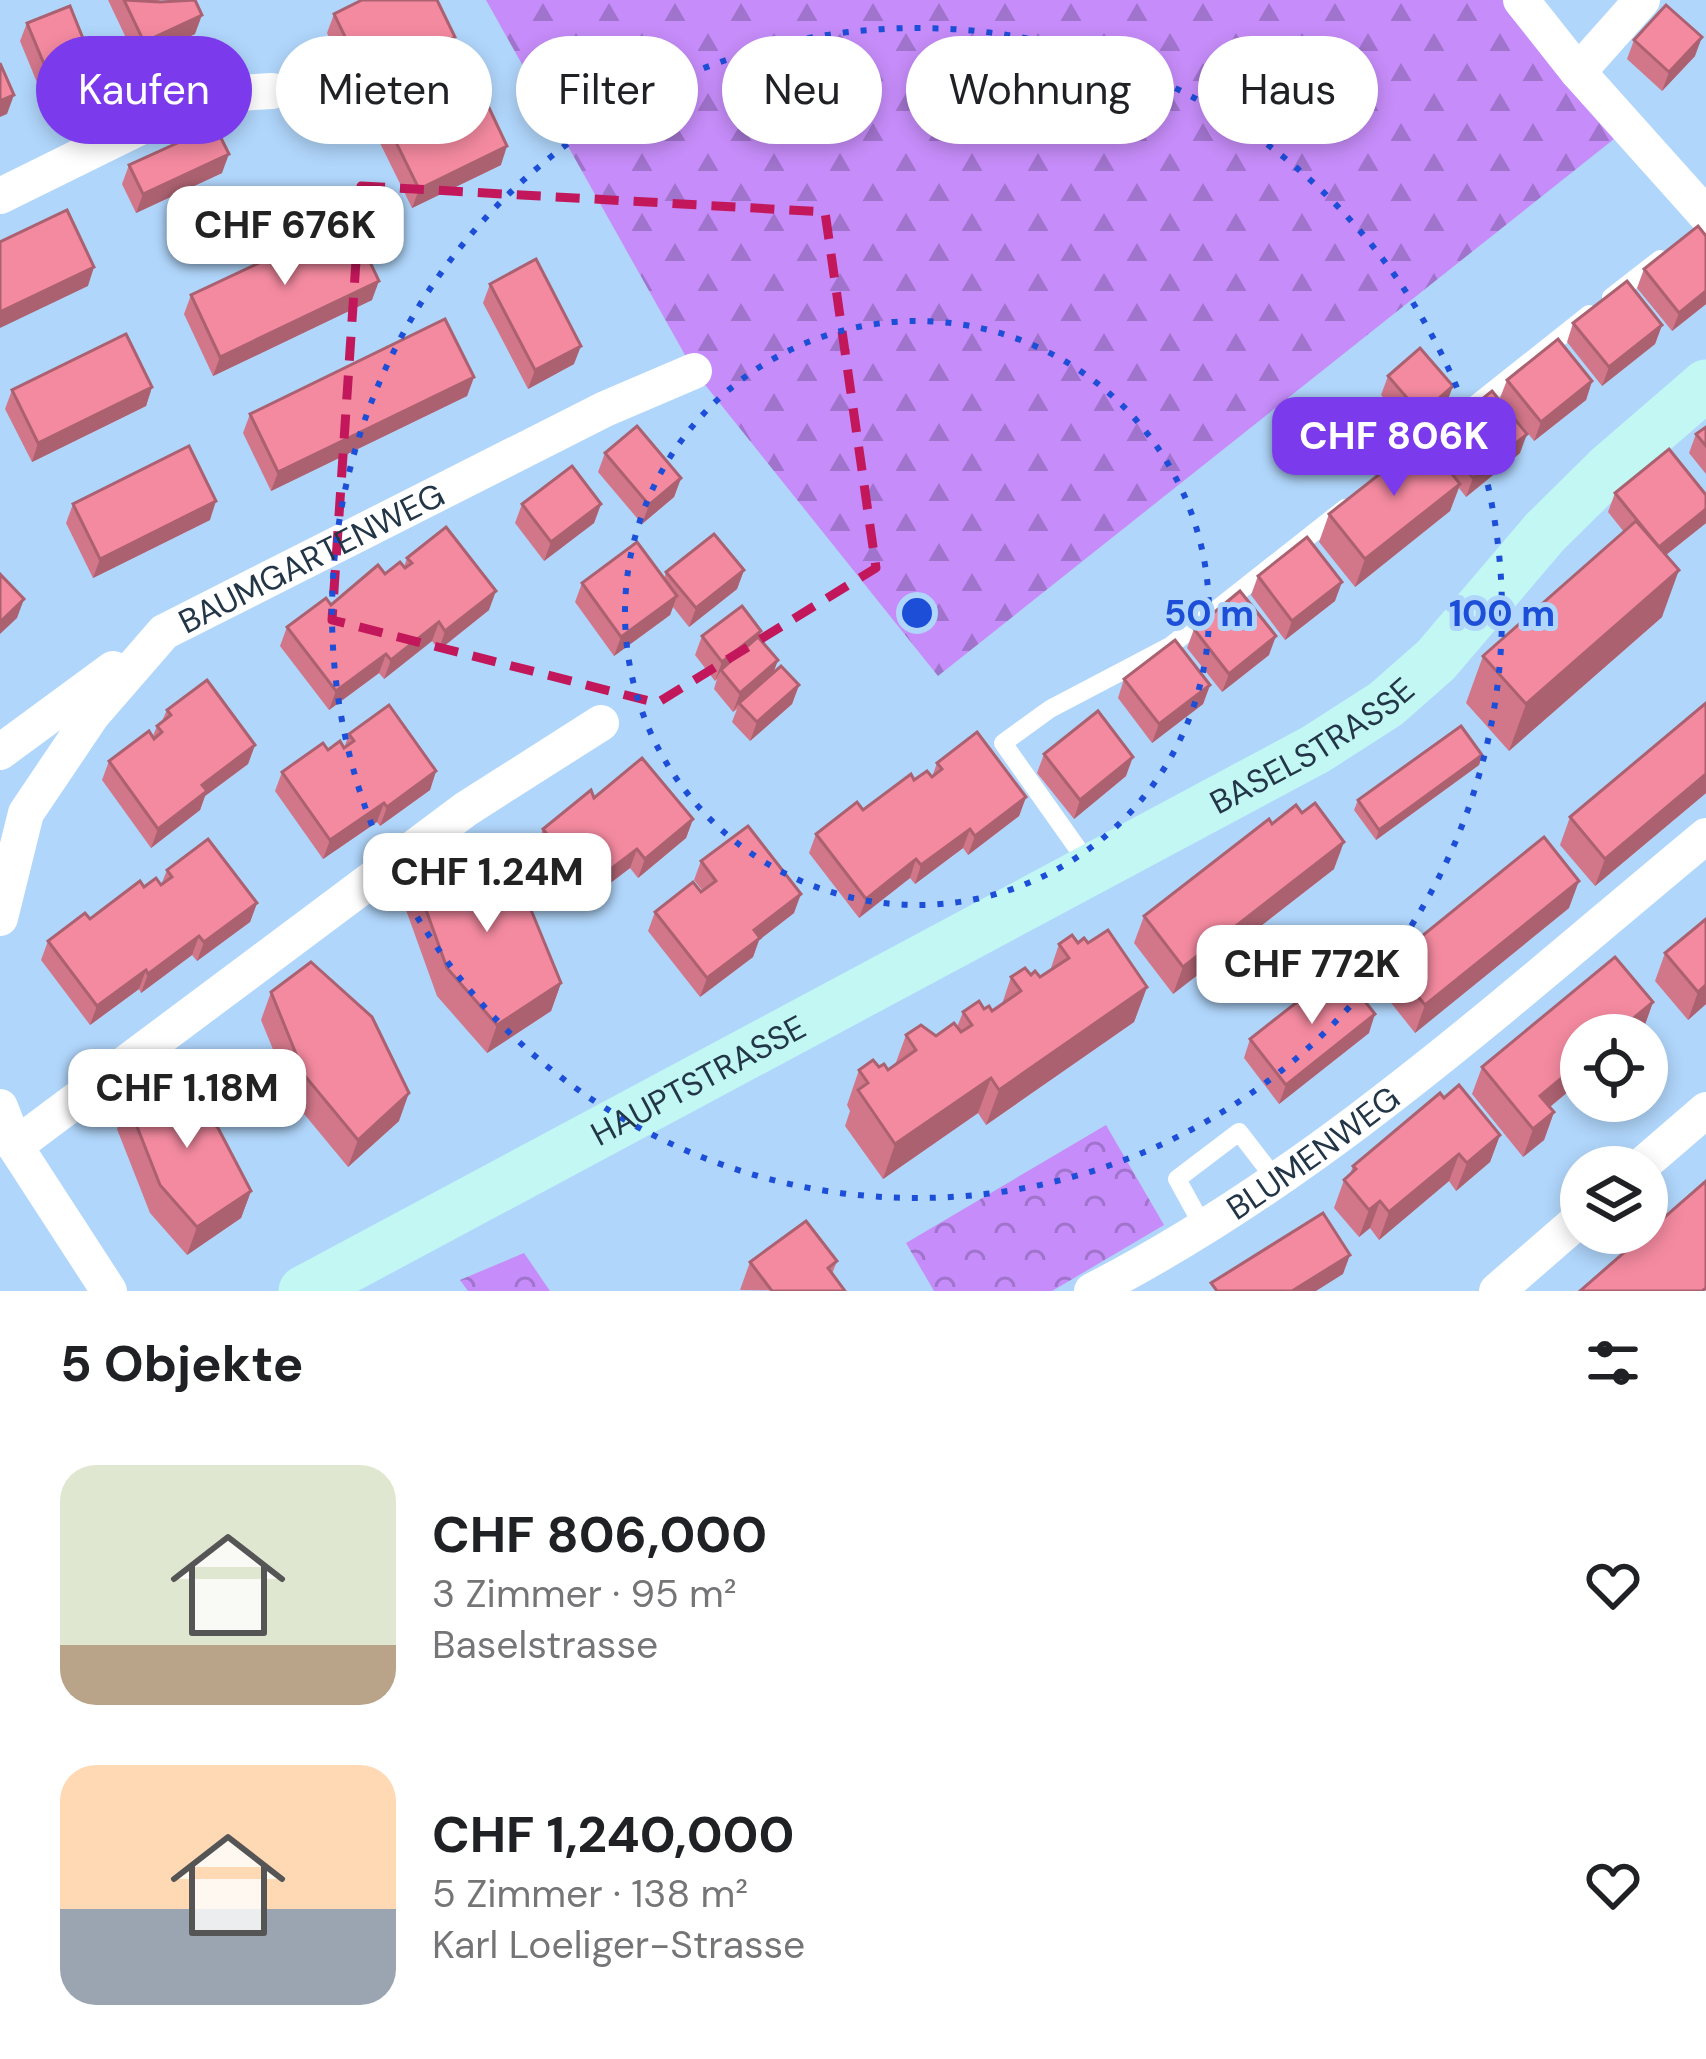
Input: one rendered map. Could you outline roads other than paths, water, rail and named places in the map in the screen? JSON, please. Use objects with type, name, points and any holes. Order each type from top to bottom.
[{"type":"main road","name":"BASELSTRASSE","points":[[1091,867],[1316,749],[1386,704],[1436,660],[1561,516],[1611,466],[1706,386]]},
{"type":"main road","name":"HAUPTSTRASSE","points":[[304,1291],[1091,867]]},
{"type":"street","points":[[1521,0],[1700,225]]},
{"type":"street","points":[[1578,72],[1642,0]]},
{"type":"street","points":[[0,196],[205,95],[272,91]]},
{"type":"street","name":"BAUMGARTENWEG","points":[[0,918],[4,875],[26,813],[92,715],[164,632],[604,409],[694,371]]},
{"type":"street","points":[[0,752],[164,632]]},
{"type":"street","points":[[15,1146],[466,809],[601,724]]},
{"type":"street","name":"BLUMENWEG","points":[[1092,1291],[1204,1228],[1364,1118],[1706,836]]},
{"type":"street","points":[[0,1107],[15,1146],[109,1291]]},
{"type":"street","points":[[1664,1146],[1706,1110]]},
{"type":"street","points":[[1497,1291],[1560,1236]]},
{"type":"lane","points":[[1392,471],[1669,251]]},
{"type":"lane","points":[[1091,867],[1004,742],[1050,709],[1170,646],[1355,500]]},
{"type":"lane","points":[[1204,1228],[1177,1179],[1239,1132],[1276,1180]]}]
